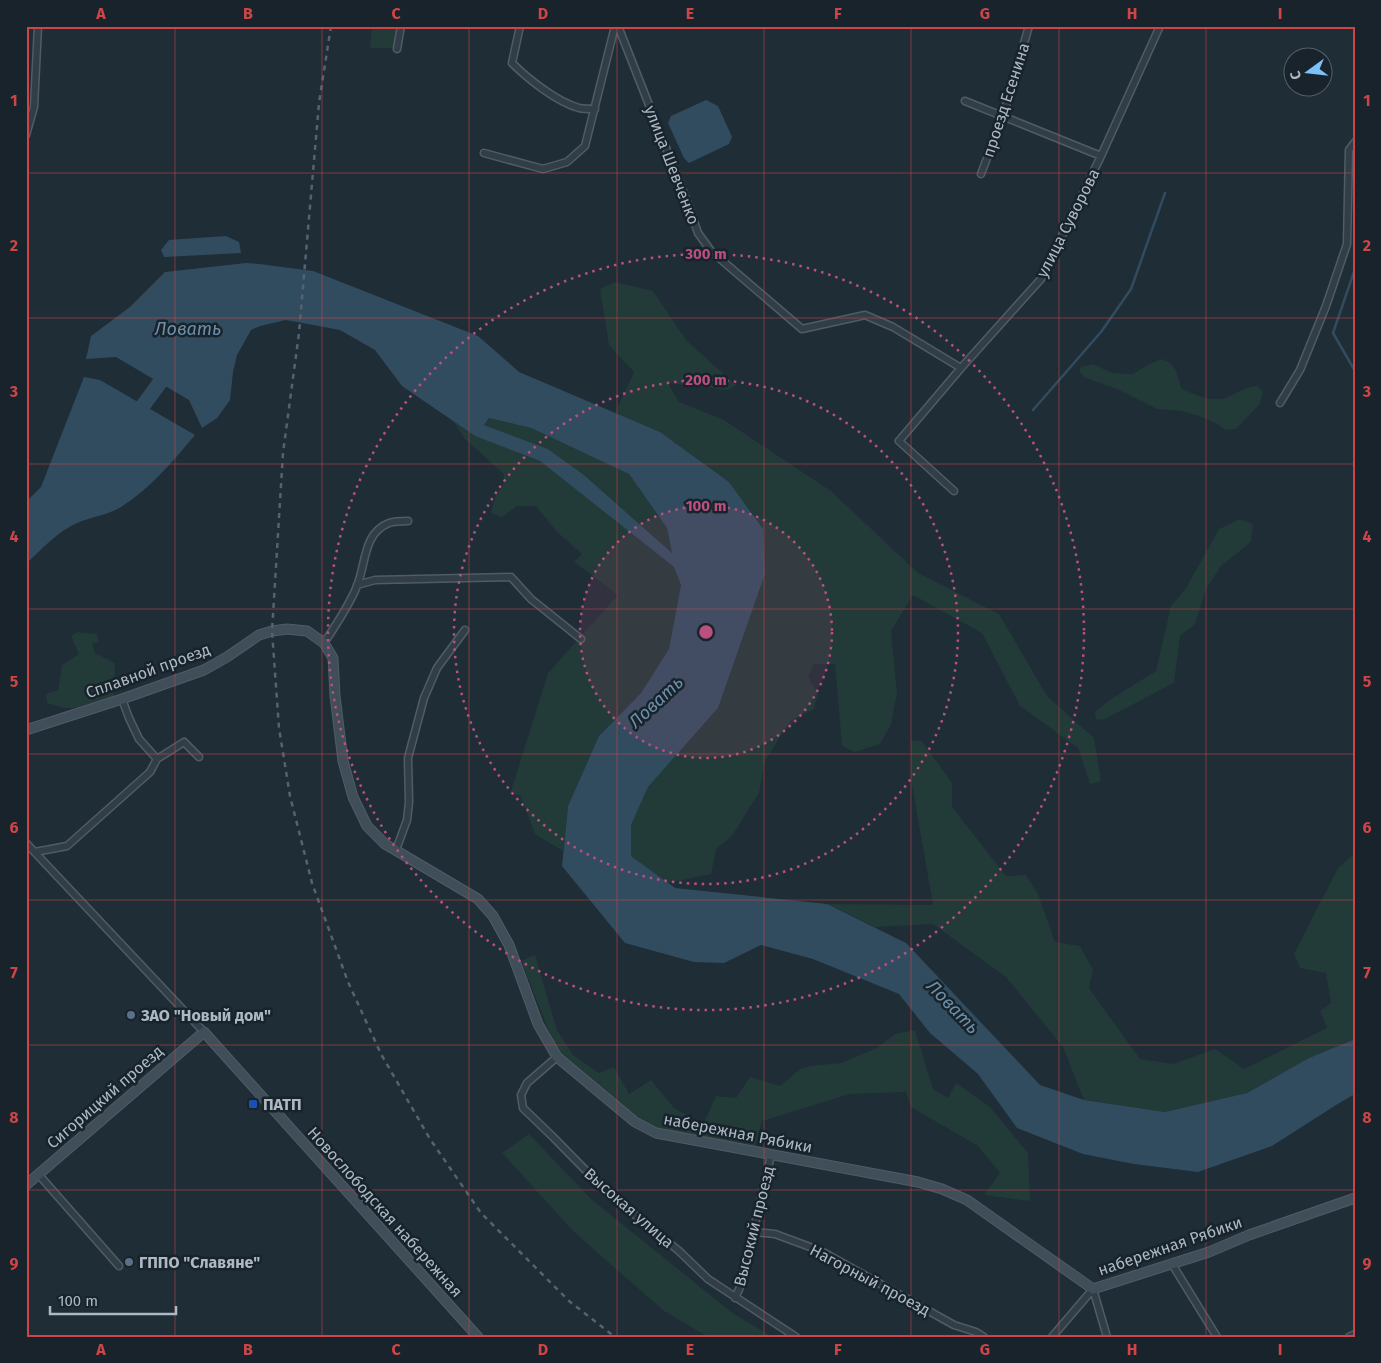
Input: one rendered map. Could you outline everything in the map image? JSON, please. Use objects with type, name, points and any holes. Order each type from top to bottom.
[{"type":"street","points":[[26,135],[34,107],[38,26]]},
{"type":"street","points":[[397,49],[401,26]]},
{"type":"street","points":[[520,26],[512,63],[524,75],[566,103],[582,109],[595,109]]},
{"type":"street","name":"улица Шевченко","points":[[484,153],[543,169],[566,162],[585,146],[616,26]]},
{"type":"street","name":"улица Шевченко","points":[[616,26],[698,233],[711,251],[802,329],[865,315],[892,327],[961,368]]},
{"type":"street","name":"проезд Есенина","points":[[981,174],[1003,116],[1029,26]]},
{"type":"street","name":"улица Суворова","points":[[954,491],[899,441],[961,368],[1042,279],[1102,156],[1160,26]]},
{"type":"street","points":[[965,101],[1102,156]]},
{"type":"street","points":[[1280,403],[1300,370],[1326,306],[1347,244],[1349,150],[1355,142]]},
{"type":"street","points":[[324,643],[358,585],[369,540],[381,527],[391,522],[408,521]]},
{"type":"street","points":[[358,585],[375,580],[511,577],[531,599],[581,639]]},
{"type":"street","name":"Сплавной проезд","points":[[26,730],[204,670],[260,635],[287,629],[307,631],[324,643]]},
{"type":"street","points":[[396,850],[407,820],[410,802],[408,758],[424,698],[437,668],[465,630]]},
{"type":"street","name":"набережная Рябики","points":[[324,643],[333,658],[335,696],[343,761],[353,797],[368,826],[385,844],[478,899],[493,916],[509,945],[538,1024],[556,1057],[635,1122],[645,1128],[656,1133],[942,1188],[978,1207],[1093,1289],[1209,1252],[1249,1235],[1355,1198]]},
{"type":"street","points":[[122,698],[139,739],[157,759]]},
{"type":"street","points":[[35,852],[67,846],[150,772],[157,759],[184,742],[199,757]]},
{"type":"street","name":"Новослободская набережная","points":[[26,843],[204,1032],[478,1337]]},
{"type":"street","name":"Сигорицкий проезд","points":[[26,1185],[204,1032]]},
{"type":"street","name":"Высокая улица","points":[[556,1057],[527,1083],[521,1095],[523,1108],[609,1194],[679,1251],[708,1279],[796,1337]]},
{"type":"street","name":"Высокий проезд","points":[[735,1298],[741,1285],[771,1155]]},
{"type":"street","points":[[39,1175],[118,1266]]},
{"type":"street","name":"Нагорный проезд","points":[[753,1232],[774,1234],[821,1251],[954,1325],[976,1332],[984,1337]]},
{"type":"street","points":[[1172,1264],[1217,1337]]},
{"type":"street","points":[[1052,1337],[1093,1289]]},
{"type":"street","points":[[1093,1289],[1107,1337]]},
{"type":"street","points":[[1349,1337],[1355,1334]]},
{"type":"green space","points":[[372,26],[397,26],[393,48],[370,48]]},
{"type":"green space","points":[[615,282],[653,291],[686,340],[736,385],[728,390],[668,383],[679,402],[724,420],[831,491],[918,573],[999,614],[1047,696],[1094,738],[1101,781],[1090,784],[1078,748],[1020,706],[982,633],[913,595],[891,631],[897,692],[891,725],[880,744],[855,752],[842,746],[835,664],[814,664],[808,677],[818,693],[814,709],[790,721],[765,761],[759,793],[732,836],[716,849],[711,874],[668,883],[631,856],[631,825],[648,787],[718,708],[765,574],[763,529],[729,482],[660,432],[615,413],[634,372],[609,345],[600,289]]},
{"type":"green space","points":[[1162,359],[1174,367],[1181,388],[1186,391],[1210,399],[1222,399],[1245,389],[1258,386],[1263,392],[1259,405],[1236,429],[1226,430],[1199,416],[1181,411],[1157,409],[1117,389],[1084,377],[1079,371],[1081,367],[1093,364],[1112,373],[1133,374],[1149,364]]},
{"type":"green space","points":[[489,418],[531,428],[629,474],[667,528],[672,553],[584,475],[548,449],[484,425]]},
{"type":"green space","points":[[454,422],[475,436],[540,461],[674,567],[681,585],[669,649],[641,693],[599,736],[568,806],[563,851],[535,834],[520,795],[510,794],[548,673],[618,595],[574,562],[582,554],[557,532],[536,506],[517,506],[502,517],[491,513],[496,495],[503,486],[504,474],[465,439]]},
{"type":"green space","points":[[1240,519],[1253,524],[1251,542],[1221,566],[1206,589],[1195,624],[1180,636],[1174,683],[1105,719],[1096,720],[1095,712],[1111,699],[1156,671],[1171,606],[1186,588],[1219,529]]},
{"type":"green space","points":[[78,632],[97,634],[99,642],[92,643],[95,653],[115,663],[114,697],[76,708],[63,708],[47,703],[46,694],[58,690],[62,665],[79,654],[71,636]]},
{"type":"green space","points":[[911,740],[922,741],[952,783],[952,807],[1006,876],[1026,875],[1038,894],[1055,942],[1080,946],[1093,970],[1089,988],[1140,1059],[1173,1064],[1215,1049],[1244,1069],[1327,1028],[1320,1011],[1331,1003],[1326,973],[1300,968],[1294,954],[1338,868],[1355,853],[1355,1039],[1309,1058],[1247,1093],[1165,1112],[1084,1100],[1063,1047],[1006,977],[933,924],[875,927],[827,904],[933,905],[911,779]]},
{"type":"green space","points":[[535,955],[557,1030],[573,1055],[599,1073],[614,1067],[629,1094],[651,1080],[674,1108],[703,1125],[716,1096],[736,1098],[750,1077],[780,1086],[800,1069],[810,1066],[841,1063],[877,1048],[895,1034],[915,1030],[933,1089],[948,1098],[956,1083],[990,1107],[1028,1153],[1030,1201],[984,1195],[1000,1173],[978,1146],[911,1107],[906,1092],[850,1094],[762,1121],[755,1147],[660,1130],[642,1121],[562,1055],[553,1041],[521,961]]},
{"type":"green space","points":[[529,1134],[591,1199],[734,1314],[773,1337],[708,1337],[664,1311],[574,1232],[502,1153]]},
{"type":"water","points":[[706,100],[718,106],[732,137],[729,144],[689,163],[684,158],[668,123],[671,116]]},
{"type":"water","points":[[226,236],[239,242],[241,253],[164,257],[161,250],[169,240]]},
{"type":"water","name":"Ловать","points":[[246,263],[313,271],[478,336],[519,372],[660,432],[729,482],[763,529],[765,574],[718,708],[648,787],[631,825],[631,856],[675,888],[827,904],[906,943],[1040,1085],[1084,1100],[1165,1112],[1247,1093],[1309,1058],[1355,1039],[1355,1094],[1272,1146],[1198,1172],[1134,1164],[1083,1154],[1017,1128],[978,1074],[930,1033],[899,994],[813,959],[761,945],[724,963],[694,962],[625,943],[562,866],[568,806],[599,736],[641,693],[669,649],[681,585],[674,567],[540,461],[475,436],[402,386],[375,350],[340,330],[286,320],[251,330],[237,355],[230,400],[217,418],[202,428],[189,400],[116,357],[86,359],[91,336],[130,307],[165,272]],"holes":[[[489,418],[531,428],[629,474],[667,528],[672,553],[584,475],[548,449],[484,425]]]},
{"type":"water","points":[[84,377],[100,380],[195,435],[161,474],[132,500],[116,510],[82,521],[63,531],[26,564],[26,502],[41,487]]},
{"type":"waterway","points":[[1033,410],[1101,332],[1131,289],[1165,193]]},
{"type":"waterway","points":[[1355,269],[1333,333],[1355,371]]},
{"type":"waterway","name":"Ловать","points":[[131,422],[172,366]]},
{"type":"railway","points":[[331,26],[319,103],[299,333],[283,453],[272,631],[279,728],[290,796],[312,883],[348,982],[381,1054],[430,1139],[481,1213],[569,1301],[615,1337]]},
{"type":"place","name":"ЗАО \"Новый дом\"","points":[[131,1015]]},
{"type":"place","name":"ПАТП","points":[[253,1104]]},
{"type":"place","name":"ГППО \"Славяне\"","points":[[129,1262]]}]
